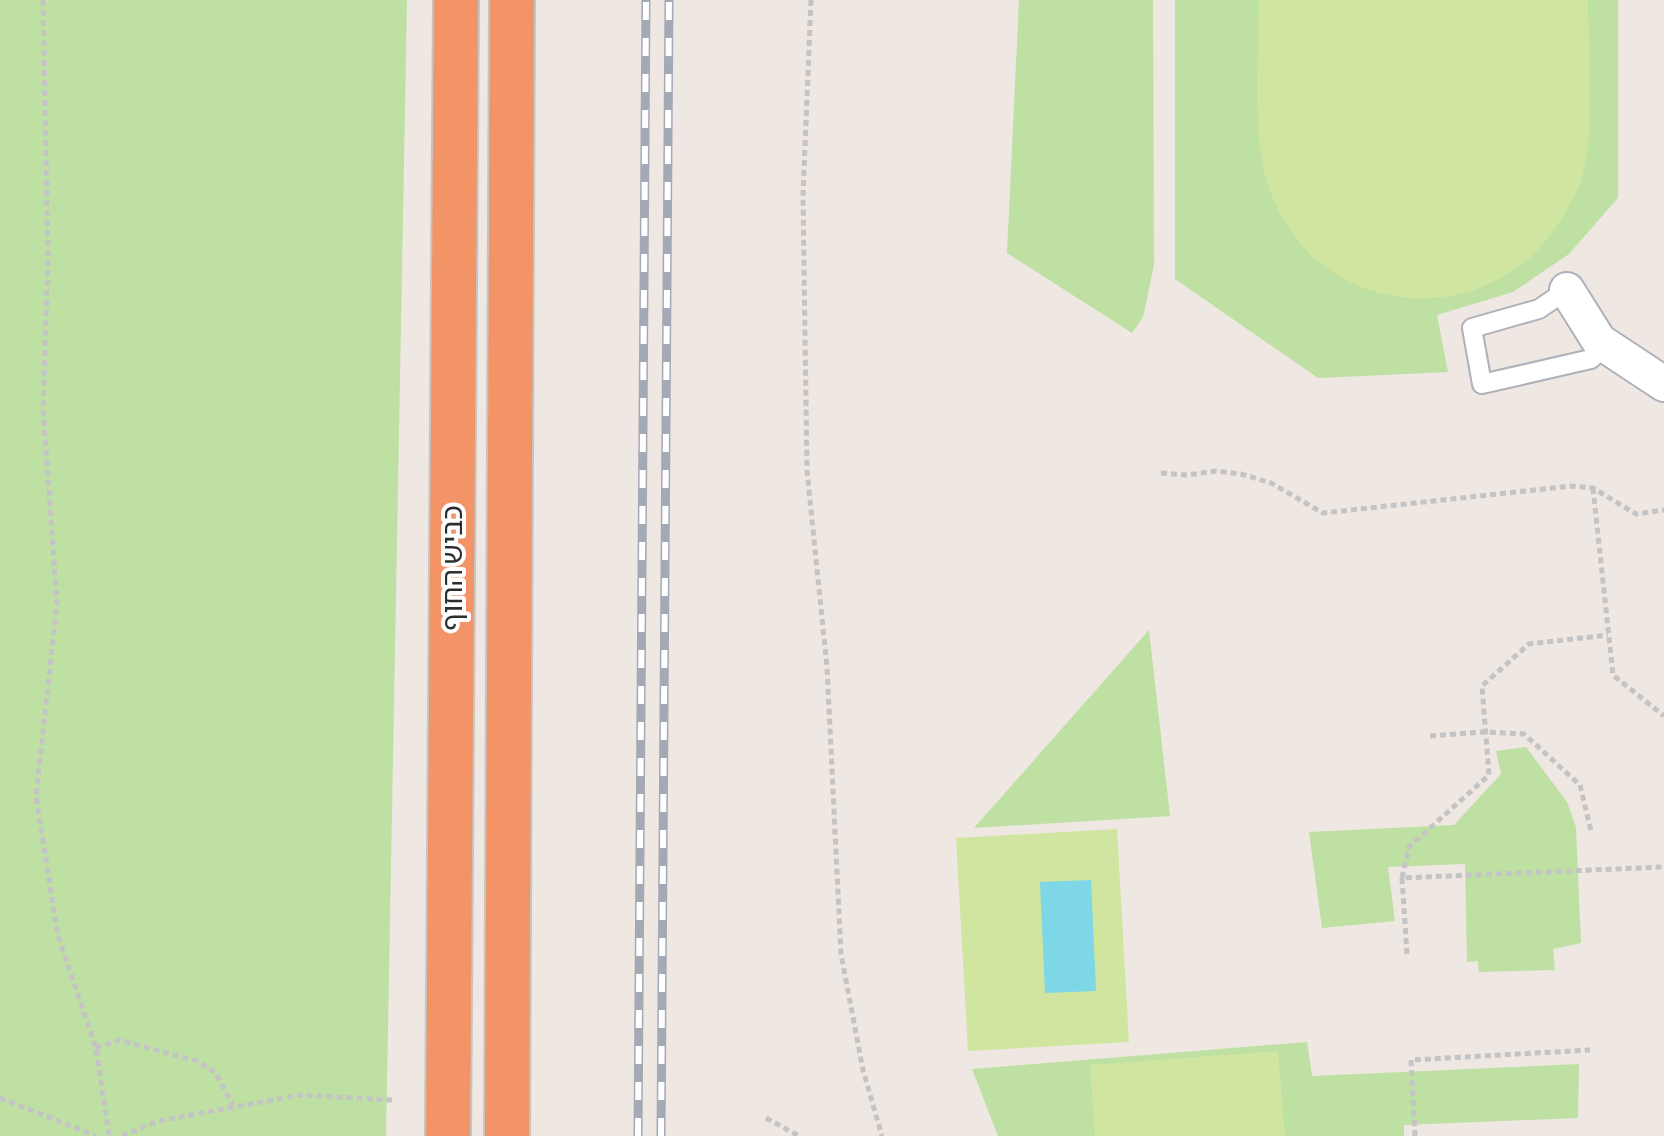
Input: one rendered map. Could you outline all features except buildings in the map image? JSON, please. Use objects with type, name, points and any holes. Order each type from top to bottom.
[{"type":"highway","name":"כביש החוף","points":[[448,1136],[456,0]]},
{"type":"highway","name":"כביש החוף","points":[[507,1136],[512,0]]},
{"type":"street","points":[[1567,290],[1599,341],[1664,384]]},
{"type":"lane","points":[[1567,290],[1539,309],[1472,328],[1482,384],[1591,359],[1606,345]]},
{"type":"path","points":[[43,0],[48,260],[43,409],[57,603],[36,797],[58,936],[96,1048],[109,1136]]},
{"type":"path","points":[[811,0],[803,195],[807,471],[827,667],[841,954],[863,1070],[882,1136]]},
{"type":"path","points":[[1161,473],[1188,475],[1216,471],[1241,474],[1271,483],[1323,513],[1571,486],[1593,488],[1636,514],[1664,510]]},
{"type":"path","points":[[1593,488],[1613,675],[1664,716]]},
{"type":"path","points":[[1407,954],[1402,878],[1409,847],[1489,775],[1482,686],[1529,644],[1608,635]]},
{"type":"path","points":[[1430,736],[1484,732],[1524,734],[1580,785],[1591,831]]},
{"type":"path","points":[[1402,878],[1664,867]]},
{"type":"path","points":[[96,1048],[119,1040],[197,1061],[215,1072],[233,1105]]},
{"type":"path","points":[[1415,1136],[1411,1060],[1590,1050]]},
{"type":"path","points":[[122,1136],[158,1121],[300,1095],[392,1100]]},
{"type":"path","points":[[0,1098],[96,1136]]},
{"type":"path","points":[[766,1118],[799,1136]]},
{"type":"green space","points":[[0,0],[407,0],[386,1136],[0,1136]]},
{"type":"green space","points":[[1019,0],[1153,0],[1154,265],[1143,317],[1132,333],[1007,253]]},
{"type":"green space","points":[[1175,0],[1618,0],[1618,198],[1569,254],[1513,292],[1437,315],[1448,372],[1318,378],[1175,279]]},
{"type":"green space","points":[[1259,0],[1588,0],[1589,126],[1583,174],[1565,212],[1537,250],[1521,265],[1487,285],[1452,296],[1416,298],[1380,293],[1347,280],[1317,260],[1292,233],[1273,199],[1266,177],[1258,128]]},
{"type":"green space","points":[[1149,630],[1170,816],[974,828]]},
{"type":"green space","points":[[1526,747],[1567,802],[1576,827],[1581,943],[1553,949],[1555,970],[1479,972],[1478,961],[1467,962],[1465,864],[1388,867],[1395,921],[1322,928],[1309,832],[1454,825],[1501,774],[1496,751]]},
{"type":"green space","points":[[1117,829],[1129,1042],[968,1051],[956,838]]},
{"type":"green space","points":[[1307,1042],[1312,1076],[1579,1064],[1578,1118],[1404,1125],[1404,1136],[998,1136],[972,1069]]},
{"type":"green space","points":[[1278,1051],[1285,1136],[1095,1136],[1090,1065]]},
{"type":"water","points":[[1091,880],[1096,991],[1045,993],[1040,882]]},
{"type":"railway","points":[[638,1136],[646,0]]},
{"type":"railway","points":[[661,1136],[669,0]]}]
